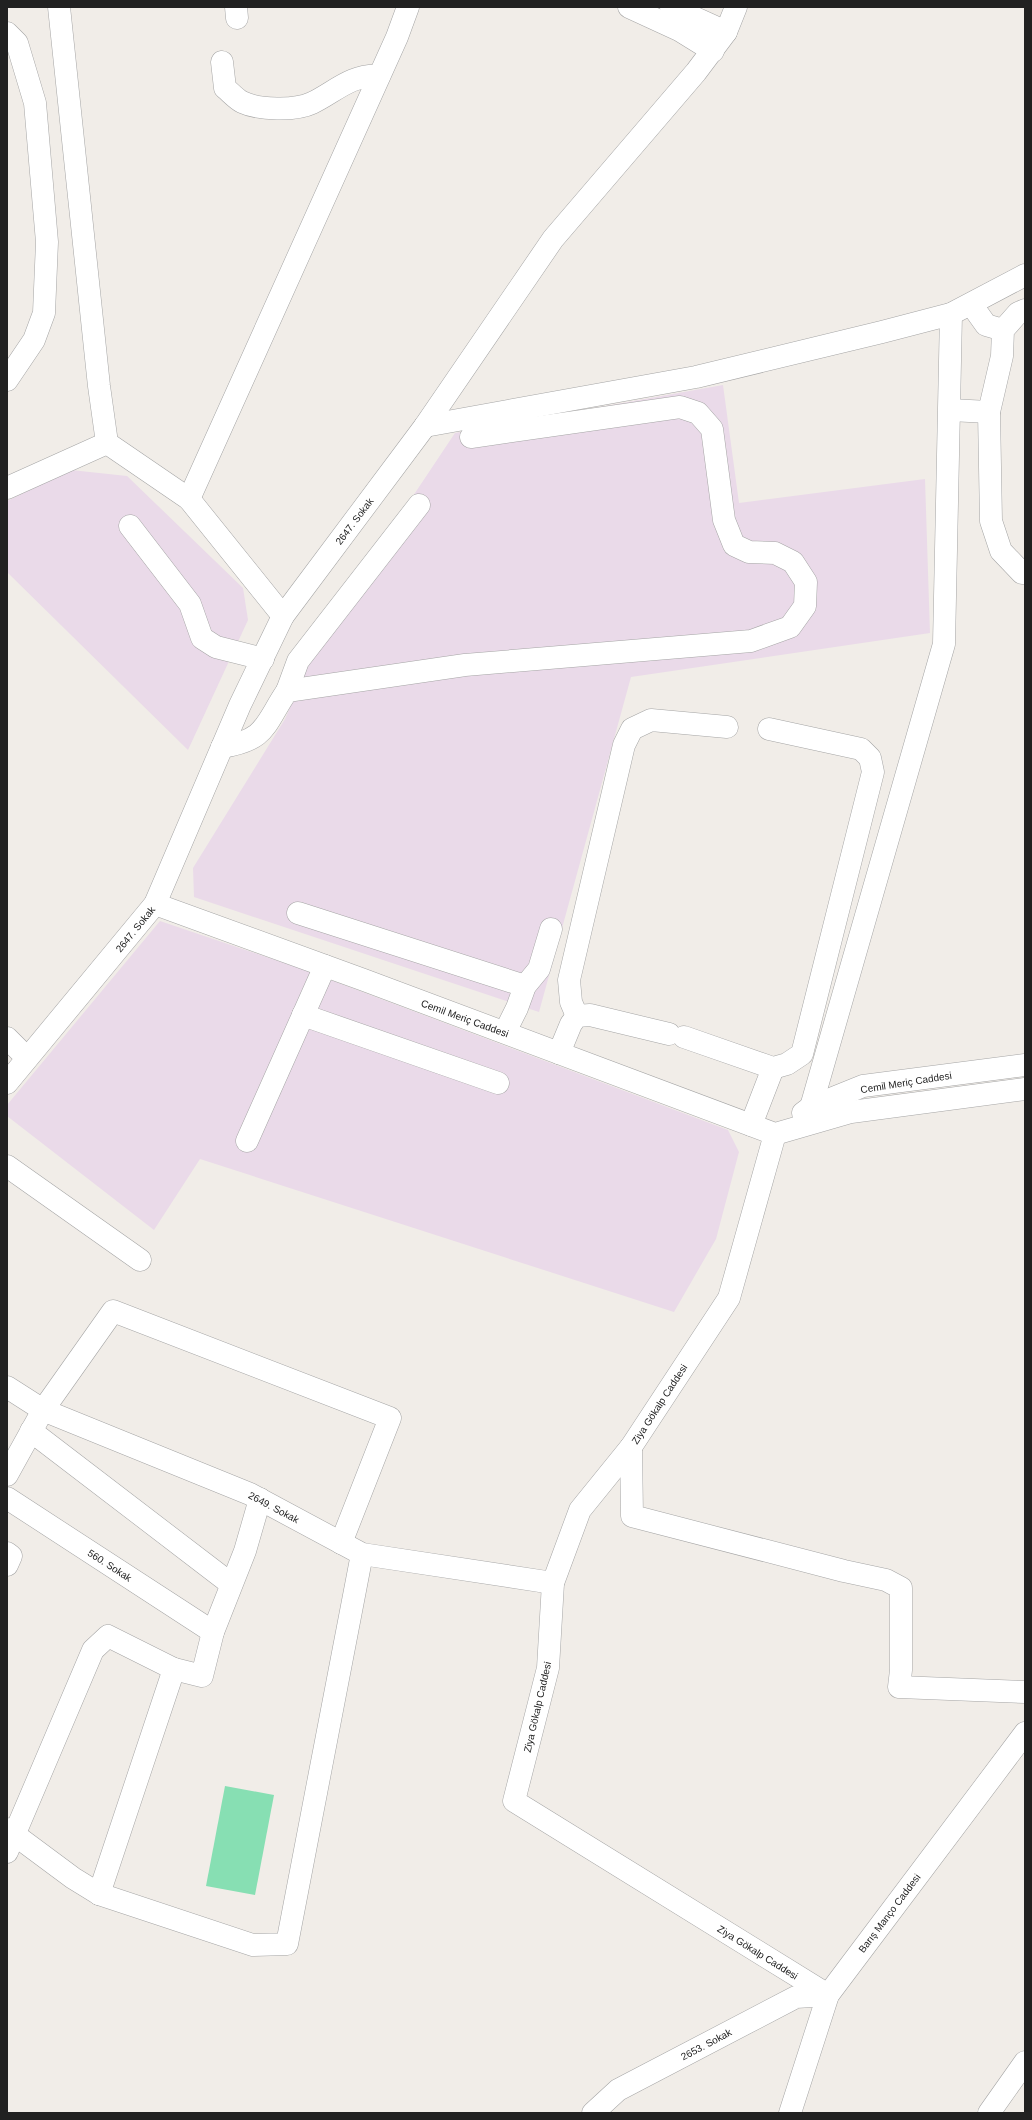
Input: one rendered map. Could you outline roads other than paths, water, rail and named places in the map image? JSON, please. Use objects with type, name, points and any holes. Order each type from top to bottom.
[{"type":"street","points":[[59,7],[99,386],[108,443],[189,499],[283,616]]},
{"type":"street","points":[[189,499],[379,76],[408,7]]},
{"type":"street","points":[[629,7],[678,30],[713,51]]},
{"type":"street","name":"2647. Sokak","points":[[7,1083],[155,904],[240,705],[283,616],[425,426],[553,239],[713,51],[726,32],[736,7]]},
{"type":"street","points":[[677,8],[726,32]]},
{"type":"street","points":[[7,33],[17,43],[35,103],[47,242],[44,313],[34,340],[7,380]]},
{"type":"street","points":[[222,62],[225,88],[242,102],[271,110],[310,104],[342,85],[365,75],[379,76]]},
{"type":"street","points":[[425,426],[696,377],[951,314],[1025,275]]},
{"type":"street","points":[[971,304],[986,325],[1003,330]]},
{"type":"street","points":[[1025,310],[1018,314],[1003,330],[1002,356],[989,412],[991,520],[1001,551],[1022,573],[1025,573]]},
{"type":"street","points":[[811,1107],[944,644],[951,314]]},
{"type":"street","points":[[287,691],[465,665],[751,642],[790,627],[805,606],[806,582],[793,562],[775,553],[749,552],[734,545],[724,520],[712,430],[698,413],[680,407],[471,437]]},
{"type":"street","points":[[950,410],[989,412]]},
{"type":"street","points":[[7,488],[108,443]]},
{"type":"street","points":[[222,747],[239,744],[254,739],[268,723],[287,691],[298,661],[419,505]]},
{"type":"street","points":[[130,526],[190,604],[202,638],[216,647],[262,659]]},
{"type":"street","points":[[577,1016],[571,1002],[570,980],[624,745],[632,729],[651,720],[728,727]]},
{"type":"street","points":[[559,1053],[570,1024],[577,1016],[590,1015],[676,1036],[773,1068],[787,1064],[802,1054],[874,772],[870,758],[861,749],[769,729]]},
{"type":"street","name":"Cemil Meriç Caddesi","points":[[155,904],[505,1032],[775,1134],[851,1112],[1025,1089]]},
{"type":"street","points":[[298,913],[524,986]]},
{"type":"street","points":[[505,1032],[517,1008],[524,986],[539,969],[551,929]]},
{"type":"street","points":[[247,1141],[324,966]]},
{"type":"street","points":[[303,1015],[498,1083]]},
{"type":"street","points":[[7,1038],[28,1058]]},
{"type":"street","name":"Cemil Meriç Caddesi","points":[[775,1134],[811,1107],[863,1086],[1025,1065]]},
{"type":"street","points":[[751,1125],[773,1068]]},
{"type":"street","name":"Ziya Gökalp Caddesi","points":[[775,1134],[729,1298],[631,1447],[580,1510],[553,1583],[548,1668],[514,1801],[828,1995]]},
{"type":"street","points":[[7,1166],[140,1260]]},
{"type":"street","points":[[7,1475],[43,1410],[113,1311],[390,1418],[341,1543]]},
{"type":"street","name":"2649. Sokak","points":[[7,1387],[43,1410],[260,1499],[362,1554],[553,1583]]},
{"type":"street","points":[[31,1431],[231,1584]]},
{"type":"street","points":[[631,1447],[632,1516],[844,1571],[886,1580],[901,1588],[901,1670],[899,1687],[1025,1692]]},
{"type":"street","name":"560. Sokak","points":[[7,1498],[213,1632]]},
{"type":"street","points":[[260,1499],[245,1551],[213,1632],[202,1676],[174,1669],[108,1636],[93,1650],[9,1838],[99,1894],[253,1945],[287,1944],[362,1554]]},
{"type":"street","points":[[7,1553],[11,1556],[7,1565]]},
{"type":"street","points":[[99,1894],[174,1669]]},
{"type":"street","name":"Barış Manço Caddesi","points":[[790,2113],[828,1995],[1025,1733]]},
{"type":"street","name":"2653. Sokak","points":[[593,2113],[618,2090],[796,1997],[828,1995]]},
{"type":"street","points":[[989,2113],[1025,2062]]}]
